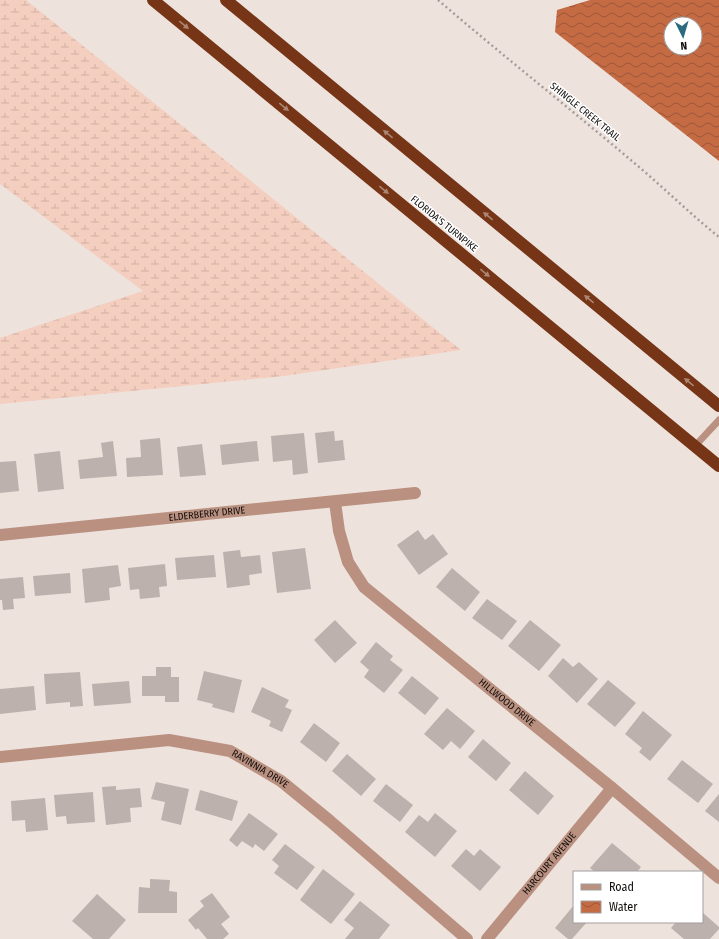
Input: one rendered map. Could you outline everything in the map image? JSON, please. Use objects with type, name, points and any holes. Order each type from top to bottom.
[{"type":"highway","name":"FLORIDA'S TURNPIKE","points":[[153,0],[719,466]]},
{"type":"highway","points":[[226,0],[719,406]]},
{"type":"street","name":"ELDERBERRY DRIVE","points":[[0,535],[415,493]]},
{"type":"street","name":"HILLWOOD DRIVE","points":[[335,502],[339,530],[348,562],[364,587],[612,788],[719,878]]},
{"type":"street","name":"RAVINNIA DRIVE","points":[[0,757],[168,740],[230,751],[281,781],[330,821],[466,939]]},
{"type":"street","name":"HARCOURT AVENUE","points":[[488,939],[612,788]]},
{"type":"lane","points":[[695,446],[719,420]]},
{"type":"path","name":"SHINGLE CREEK TRAIL","points":[[438,0],[634,162],[698,221],[719,237]]},
{"type":"green space","points":[[0,0],[26,0],[461,350],[284,376],[0,404],[0,338],[143,291],[0,184]]},
{"type":"water","points":[[590,0],[719,0],[719,161],[555,32],[557,10]]},
{"type":"building","points":[[334,431],[335,441],[343,440],[345,460],[318,463],[315,433]]},
{"type":"building","points":[[304,433],[308,473],[293,475],[292,460],[273,462],[271,436]]},
{"type":"building","points":[[160,438],[163,475],[127,477],[126,458],[141,457],[140,440]]},
{"type":"building","points":[[113,441],[117,476],[80,479],[78,460],[103,457],[101,443]]},
{"type":"building","points":[[257,441],[259,461],[222,465],[220,445]]},
{"type":"building","points":[[202,444],[206,475],[180,477],[177,447]]},
{"type":"building","points":[[60,451],[64,489],[38,492],[34,454]]},
{"type":"building","points":[[16,461],[19,491],[0,493],[0,462]]},
{"type":"building","points":[[418,530],[425,540],[433,534],[448,554],[419,575],[397,545]]},
{"type":"building","points":[[305,548],[311,589],[277,593],[272,552]]},
{"type":"building","points":[[240,550],[241,557],[260,555],[262,573],[249,575],[250,585],[227,588],[223,552]]},
{"type":"building","points":[[214,555],[216,577],[177,580],[175,558]]},
{"type":"building","points":[[165,564],[167,586],[159,587],[160,597],[140,599],[139,589],[130,590],[128,568]]},
{"type":"building","points":[[118,565],[121,586],[109,588],[110,600],[85,603],[82,569]]},
{"type":"building","points":[[452,568],[480,592],[465,611],[436,587]]},
{"type":"building","points":[[70,573],[71,593],[35,596],[33,576]]},
{"type":"building","points":[[23,577],[25,598],[13,599],[14,609],[3,610],[2,600],[0,600],[0,579]]},
{"type":"building","points":[[487,599],[517,621],[502,640],[472,618]]},
{"type":"building","points":[[335,620],[357,643],[335,663],[314,640]]},
{"type":"building","points":[[530,620],[561,645],[539,671],[508,646]]},
{"type":"building","points":[[376,642],[393,656],[390,660],[403,670],[384,693],[364,677],[369,670],[360,662]]},
{"type":"building","points":[[563,658],[573,667],[579,662],[598,679],[577,703],[548,676]]},
{"type":"building","points":[[156,667],[171,667],[171,677],[179,677],[179,702],[165,702],[165,696],[142,696],[142,676],[156,676]]},
{"type":"building","points":[[204,671],[242,680],[234,713],[212,707],[213,704],[197,700]]},
{"type":"building","points":[[80,672],[83,706],[70,707],[70,702],[46,704],[44,674]]},
{"type":"building","points":[[412,676],[439,698],[425,715],[398,693]]},
{"type":"building","points":[[608,680],[636,703],[615,727],[587,704]]},
{"type":"building","points":[[129,681],[131,703],[94,706],[92,684]]},
{"type":"building","points":[[34,686],[36,710],[0,714],[0,689]]},
{"type":"building","points":[[262,687],[289,700],[285,707],[292,710],[282,732],[269,726],[271,721],[251,712]]},
{"type":"building","points":[[447,708],[475,731],[460,749],[451,741],[443,750],[424,734]]},
{"type":"building","points":[[643,711],[672,735],[650,761],[639,752],[642,748],[625,734]]},
{"type":"building","points":[[314,723],[340,743],[326,762],[300,742]]},
{"type":"building","points":[[483,739],[511,763],[496,781],[468,757]]},
{"type":"building","points":[[347,754],[376,779],[361,796],[332,771]]},
{"type":"building","points":[[682,760],[713,784],[698,803],[667,779]]},
{"type":"building","points":[[525,771],[554,796],[538,815],[509,790]]},
{"type":"building","points":[[156,782],[189,789],[181,825],[161,820],[165,802],[151,799]]},
{"type":"building","points":[[386,784],[413,805],[400,822],[373,801]]},
{"type":"building","points":[[116,786],[116,790],[140,788],[142,807],[130,808],[131,822],[106,825],[102,787]]},
{"type":"building","points":[[200,790],[238,801],[232,821],[195,810]]},
{"type":"building","points":[[93,792],[95,822],[67,824],[66,816],[56,817],[54,795]]},
{"type":"building","points":[[719,794],[719,822],[705,811]]},
{"type":"building","points":[[45,798],[48,830],[26,832],[25,820],[12,821],[11,801]]},
{"type":"building","points":[[249,813],[278,834],[264,851],[255,844],[253,848],[242,841],[237,847],[229,840]]},
{"type":"building","points":[[435,813],[457,831],[435,857],[405,832],[419,815],[428,822]]},
{"type":"building","points":[[612,843],[641,867],[638,871],[594,871],[590,868]]},
{"type":"building","points":[[285,844],[315,867],[297,890],[274,873],[279,866],[272,860]]},
{"type":"building","points":[[466,849],[474,856],[480,849],[501,867],[480,891],[451,866]]},
{"type":"building","points":[[323,869],[355,894],[331,924],[300,900]]},
{"type":"building","points":[[150,879],[170,880],[169,891],[177,892],[177,913],[138,913],[139,887],[150,888]]},
{"type":"building","points":[[212,893],[230,917],[221,924],[229,934],[223,939],[207,939],[198,928],[196,930],[188,920],[204,906],[200,901]]},
{"type":"building","points":[[97,894],[126,920],[109,939],[93,939],[72,921]]},
{"type":"building","points":[[360,901],[390,925],[379,939],[345,939],[354,928],[344,920]]},
{"type":"building","points":[[573,906],[573,923],[586,923],[572,939],[568,939],[555,928]]},
{"type":"building","points":[[703,913],[719,927],[719,929],[710,939],[684,939],[671,928],[675,923],[703,923]]}]
